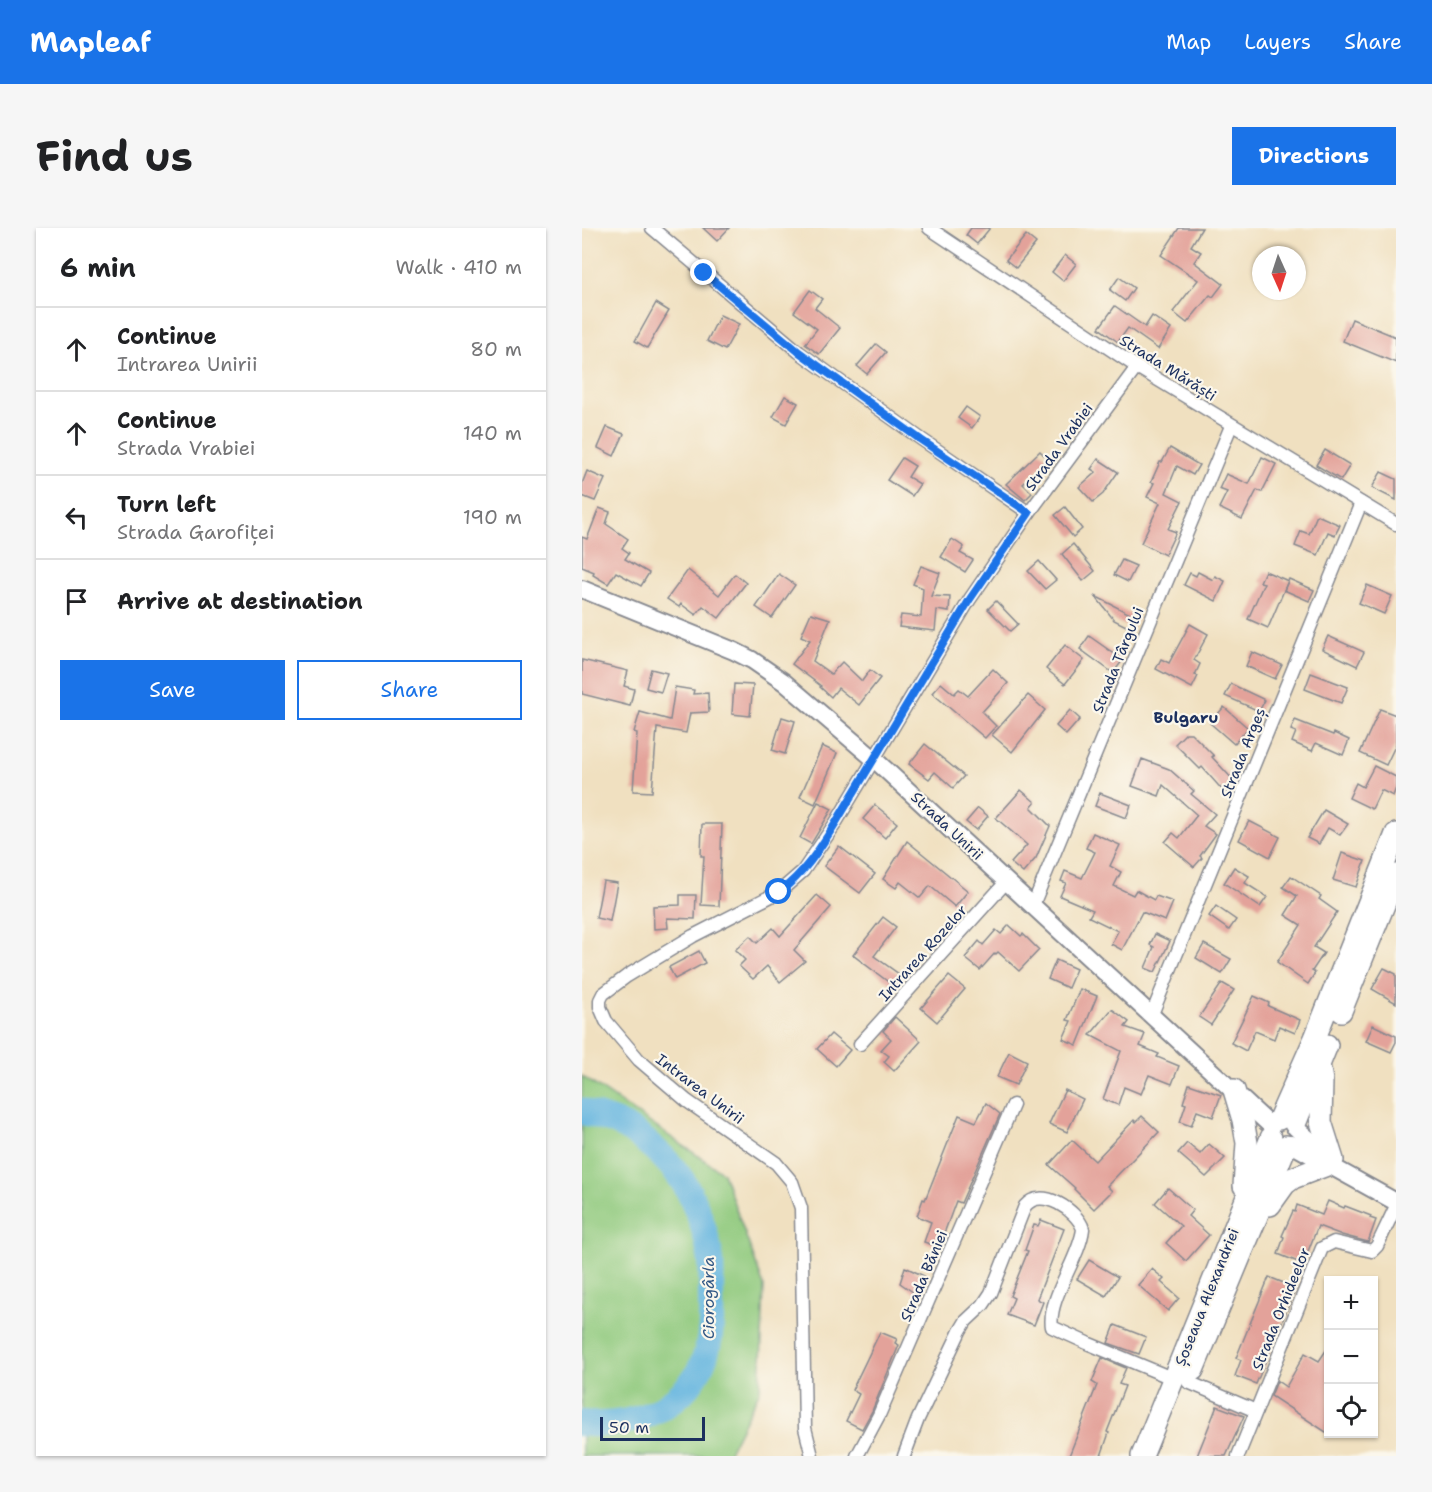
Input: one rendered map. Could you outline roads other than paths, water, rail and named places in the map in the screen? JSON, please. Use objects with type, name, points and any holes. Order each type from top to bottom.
[{"type":"highway","name":"Șoseaua Alexandriei","points":[[1142,1456],[1181,1380],[1258,1214],[1315,1038],[1396,834]]},
{"type":"highway","name":"Șoseaua Alexandriei","points":[[1157,1456],[1237,1221],[1319,1066],[1396,875]]},
{"type":"highway","points":[[1258,1214],[1272,1204],[1285,1184],[1293,1178],[1330,1162],[1321,1122],[1322,1081],[1319,1066]]},
{"type":"highway","points":[[1234,1090],[1247,1143],[1244,1186],[1237,1221]]},
{"type":"main road","name":"Strada Unirii","points":[[582,589],[752,660],[784,682],[874,759],[1234,1090],[1284,1132],[1396,1204]]},
{"type":"street","points":[[652,228],[799,352],[921,440],[1029,513]]},
{"type":"street","name":"Strada Mărăști","points":[[929,228],[1137,367],[1396,524]]},
{"type":"street","name":"Strada Vrabiei","points":[[874,759],[970,599],[1029,513],[1137,367]]},
{"type":"street","name":"Strada Târgului","points":[[1033,905],[1231,426]]},
{"type":"street","name":"Strada Argeș","points":[[1152,1014],[1361,503]]},
{"type":"street","name":"Intrarea Unirii","points":[[812,1456],[806,1428],[801,1208],[792,1182],[776,1163],[696,1108],[650,1072],[606,1020],[599,1003],[603,994],[627,976],[693,936],[770,898],[788,886],[812,860],[874,759]]},
{"type":"street","name":"Intrarea Rozelor","points":[[860,1044],[1007,881]]},
{"type":"street","name":"Strada Băniei","points":[[856,1456],[884,1405],[1013,1105]]},
{"type":"street","points":[[904,1456],[918,1419],[960,1331],[991,1293],[1025,1206],[1035,1198],[1054,1201],[1081,1223],[1083,1229],[1051,1318],[1052,1326],[1087,1343],[1256,1411]]},
{"type":"street","name":"Strada Orhideelor","points":[[1238,1456],[1322,1248],[1334,1242],[1372,1251],[1377,1246],[1396,1204]]},
{"type":"waterway","name":"Ciorogârla","points":[[582,1111],[629,1129],[654,1149],[677,1173],[701,1219],[711,1262],[711,1330],[705,1357],[695,1376],[682,1393],[666,1406],[647,1415],[604,1424],[582,1423]]},
{"type":"district","name":"Bulgaru","points":[[1186,717]]}]
